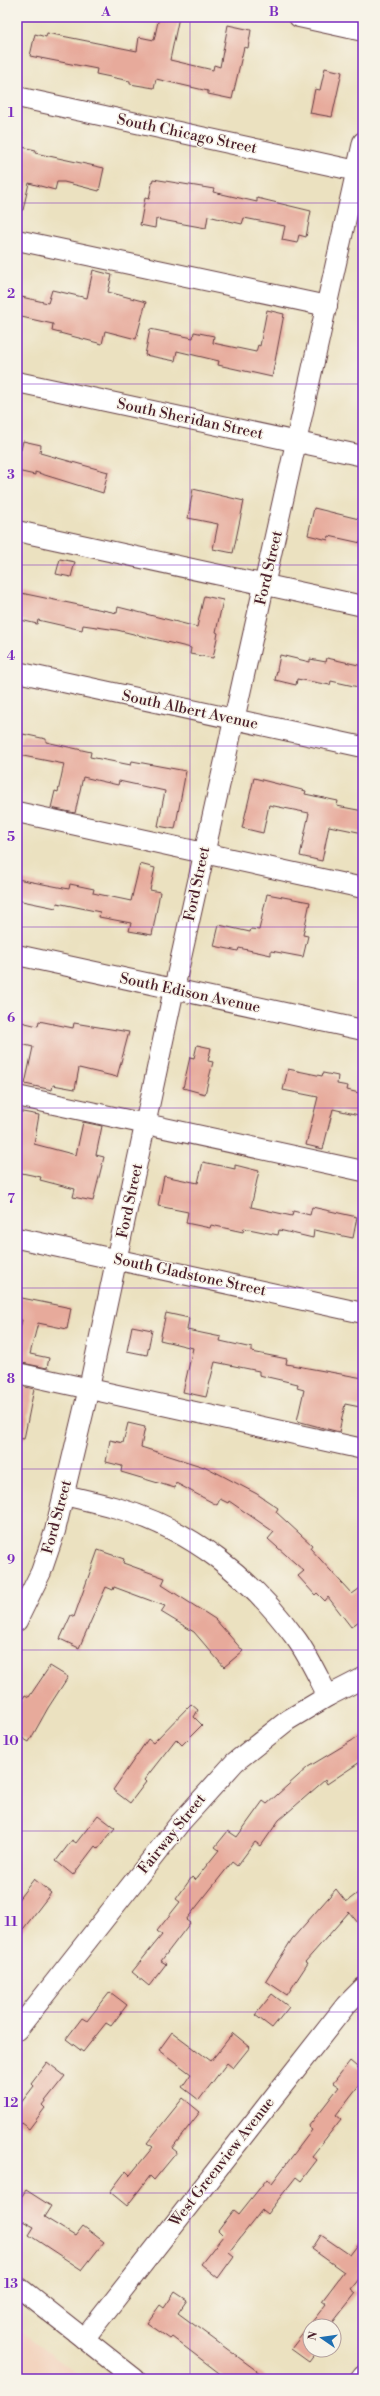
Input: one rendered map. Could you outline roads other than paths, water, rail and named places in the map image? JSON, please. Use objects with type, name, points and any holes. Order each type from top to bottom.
[{"type":"street","points":[[299,17],[363,31]]},
{"type":"street","name":"South Chicago Street","points":[[17,97],[357,171]]},
{"type":"street","name":"Ford Street","points":[[17,1621],[41,1572],[55,1531],[64,1495],[118,1259],[204,853],[265,586],[363,142]]},
{"type":"street","points":[[17,240],[327,306]]},
{"type":"street","name":"South Sheridan Street","points":[[17,382],[363,456]]},
{"type":"street","points":[[17,531],[265,586],[363,606]]},
{"type":"street","name":"South Albert Avenue","points":[[17,672],[363,747]]},
{"type":"street","points":[[17,812],[363,888]]},
{"type":"street","name":"South Edison Avenue","points":[[17,955],[363,1030]]},
{"type":"street","points":[[17,1096],[363,1172]]},
{"type":"street","name":"South Gladstone Street","points":[[17,1238],[363,1312]]},
{"type":"street","points":[[17,1373],[363,1449]]},
{"type":"street","points":[[64,1495],[118,1508],[179,1533],[210,1553],[251,1584],[298,1641],[328,1696]]},
{"type":"street","name":"Fairway Street","points":[[17,2030],[205,1793],[235,1762],[288,1720],[328,1696],[363,1678]]},
{"type":"street","name":"West Greenview Avenue","points":[[84,2339],[346,2004],[363,1988]]},
{"type":"street","points":[[20,2295],[84,2339],[135,2379]]},
{"type":"street","points":[[360,2379],[363,2375]]}]
